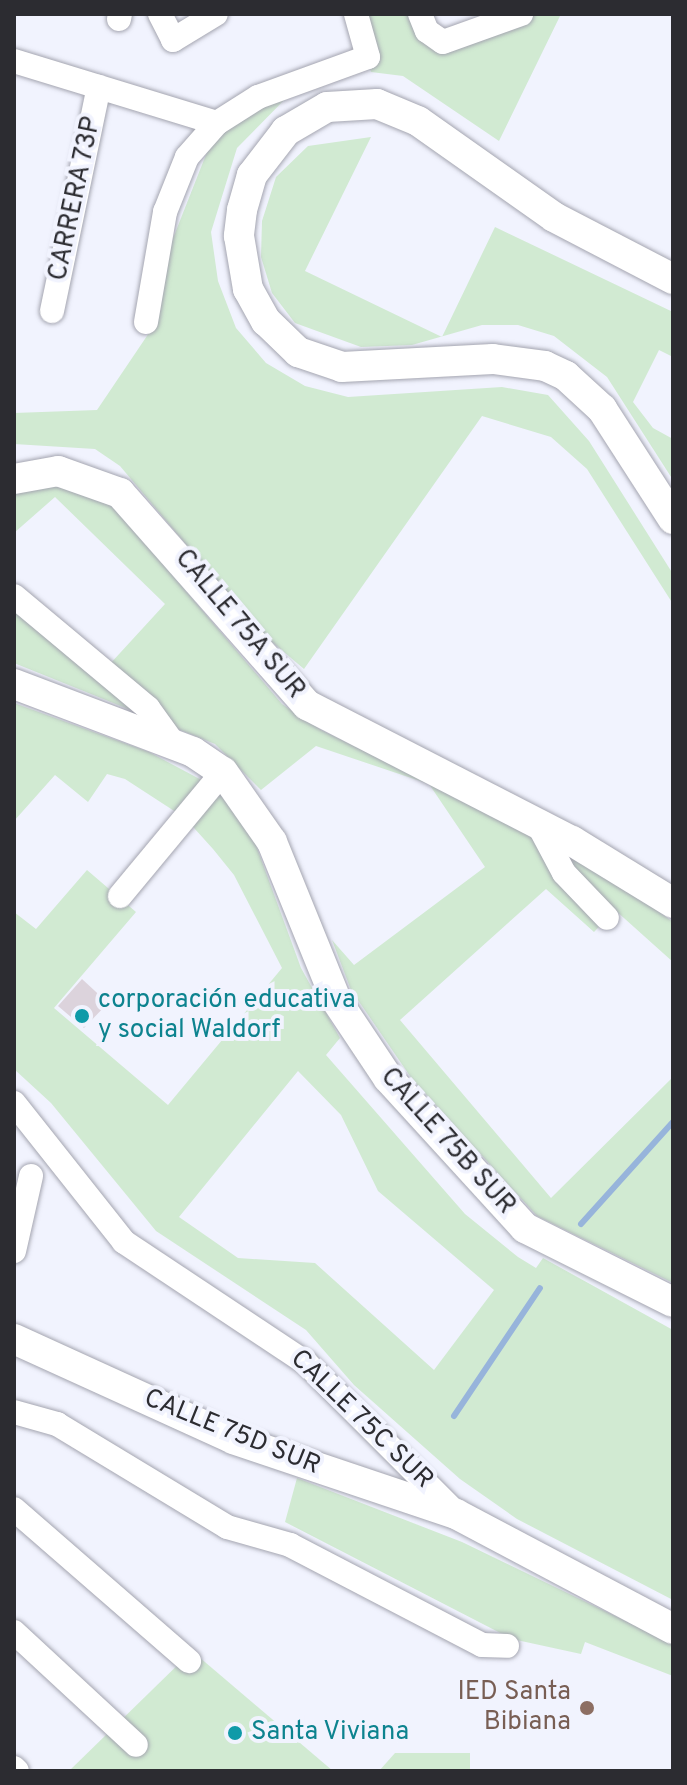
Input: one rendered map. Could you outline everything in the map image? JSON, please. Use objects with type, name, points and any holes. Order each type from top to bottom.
[{"type":"street","points":[[160,14],[173,40],[216,14]]},
{"type":"street","points":[[146,322],[174,185],[187,157],[217,123],[316,71],[368,57],[356,14]]},
{"type":"street","points":[[420,14],[427,31],[443,42],[521,14]]},
{"type":"street","points":[[14,61],[217,123]]},
{"type":"street","points":[[316,71],[327,107]]},
{"type":"street","name":"CARRERA 73P","points":[[52,311],[99,87]]},
{"type":"street","points":[[673,279],[554,217],[418,121],[377,104],[327,107],[286,131],[252,175],[239,236],[248,289],[266,321],[313,359],[342,367],[520,360],[566,376],[602,409],[673,519]]},
{"type":"street","name":"CALLE 75A SUR","points":[[14,479],[42,471],[81,475],[136,506],[307,705],[538,824],[673,903]]},
{"type":"street","points":[[14,596],[148,708],[174,744]]},
{"type":"street","name":"CALLE 75B SUR","points":[[14,684],[174,744],[223,772],[272,842],[336,1000],[388,1078],[525,1228],[673,1302]]},
{"type":"street","points":[[120,896],[223,772]]},
{"type":"street","points":[[538,824],[564,873],[607,918]]},
{"type":"street","name":"CALLE 75C SUR","points":[[14,1103],[124,1242],[318,1373],[456,1514],[673,1629]]},
{"type":"street","points":[[14,1251],[31,1176]]},
{"type":"street","name":"CALLE 75D SUR","points":[[14,1339],[222,1435],[456,1514]]},
{"type":"street","points":[[14,1412],[57,1424],[227,1527],[290,1545],[482,1645],[507,1646]]},
{"type":"street","points":[[14,1509],[189,1661]]},
{"type":"street","points":[[14,1632],[136,1745]]},
{"type":"green space","points":[[355,14],[432,14],[446,49],[538,14],[561,14],[499,141],[403,76],[371,72]]},
{"type":"green space","points":[[294,90],[237,148],[211,232],[218,281],[236,328],[266,363],[305,386],[348,397],[502,387],[548,395],[589,441],[673,574],[673,604],[587,469],[551,437],[482,416],[304,669],[258,630],[120,466],[95,449],[14,444],[14,413],[97,410],[155,324],[168,251],[211,142],[250,108]]},
{"type":"green space","points":[[371,137],[305,271],[441,337],[412,345],[361,347],[295,323],[272,293],[261,257],[262,221],[276,177],[308,146]]},
{"type":"green space","points":[[495,227],[673,312],[673,357],[659,350],[633,402],[653,428],[673,439],[673,480],[607,377],[554,336],[518,325],[482,325],[442,336]]},
{"type":"green space","points":[[42,482],[106,497],[282,704],[321,730],[577,854],[673,922],[673,962],[615,910],[594,932],[546,889],[400,1020],[551,1198],[673,1077],[673,1283],[537,1216],[412,1079],[351,990],[332,940],[354,965],[485,867],[429,784],[316,746],[261,790],[215,744],[14,663],[14,587],[109,665],[165,604],[55,497],[14,533],[14,495]]},
{"type":"green space","points":[[14,703],[149,752],[224,792],[249,826],[301,968],[340,1038],[326,1055],[465,1214],[518,1257],[536,1268],[543,1258],[673,1330],[673,1600],[517,1519],[460,1479],[354,1385],[306,1330],[156,1231],[51,1103],[14,1069],[14,912],[36,929],[87,870],[136,912],[54,1008],[168,1105],[282,968],[234,875],[213,849],[185,818],[125,779],[107,774],[88,802],[55,775],[14,821]],"holes":[[[298,1071],[341,1115],[378,1191],[494,1290],[434,1370],[315,1263],[238,1258],[179,1217]]]},
{"type":"green space","points":[[297,1478],[462,1542],[673,1644],[673,1676],[585,1642],[581,1654],[512,1639],[285,1522]]},
{"type":"green space","points":[[192,1651],[333,1771],[69,1771]]},
{"type":"green space","points":[[395,1753],[470,1753],[470,1771],[379,1771]]},
{"type":"building","name":"corporación educativa y social Waldorf","points":[[82,979],[108,1003],[84,1028],[58,1006]]},
{"type":"waterway","points":[[581,1224],[673,1122]]},
{"type":"waterway","points":[[454,1416],[540,1288]]},
{"type":"place","name":"corporación educativa y social Waldorf","points":[[82,1016]]},
{"type":"place","name":"IED Santa Bibiana","points":[[587,1708]]},
{"type":"place","name":"Santa Viviana","points":[[235,1733]]}]
